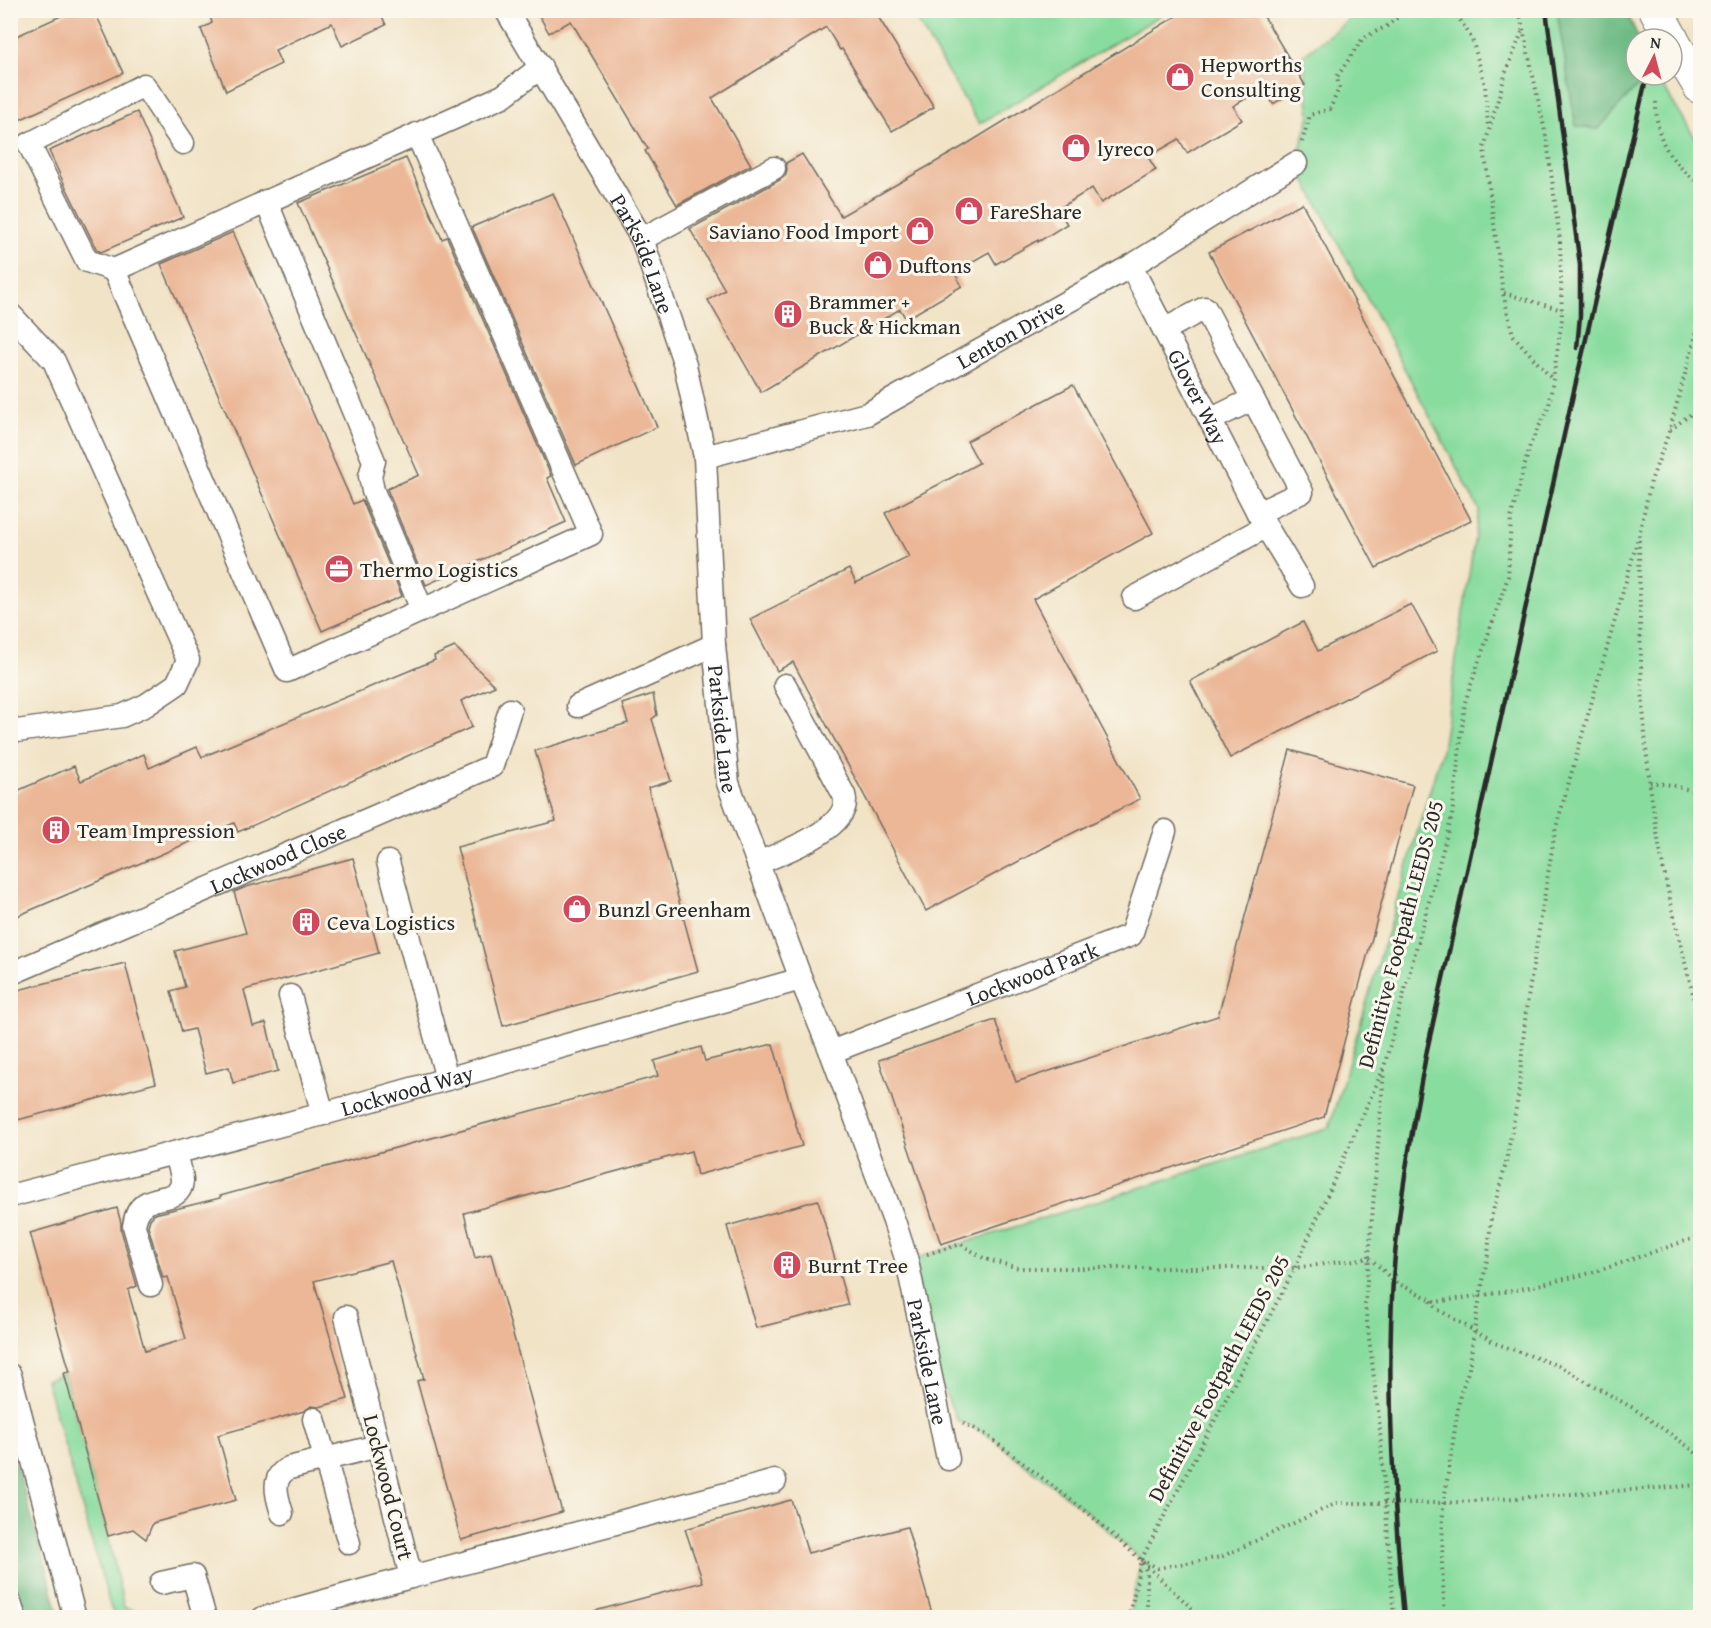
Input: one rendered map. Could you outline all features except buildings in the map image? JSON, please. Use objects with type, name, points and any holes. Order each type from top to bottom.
[{"type":"highway","points":[[1656,10],[1665,27]]},
{"type":"highway","points":[[1684,59],[1701,87]]},
{"type":"street","name":"Parkside Lane","points":[[507,10],[642,239],[685,365],[705,457],[714,645],[728,783],[894,1221],[906,1261],[948,1459]]},
{"type":"street","points":[[183,143],[144,85],[29,144],[87,261],[114,270],[503,96],[541,67]]},
{"type":"street","points":[[114,270],[287,671],[591,534],[417,134]]},
{"type":"street","name":"Lenton Drive","points":[[705,457],[867,414],[1131,266],[1296,163]]},
{"type":"street","points":[[642,239],[774,168]]},
{"type":"street","points":[[266,201],[374,461],[370,476],[373,491],[422,610]]},
{"type":"street","name":"Glover Way","points":[[1131,266],[1262,520],[1302,586]]},
{"type":"street","points":[[1134,598],[1262,520],[1302,492],[1204,308],[1164,330]]},
{"type":"street","points":[[10,314],[54,361],[188,660],[177,684],[146,705],[122,716],[10,732]]},
{"type":"street","points":[[1210,420],[1253,399]]},
{"type":"street","points":[[578,706],[714,645]]},
{"type":"street","points":[[758,863],[801,844],[831,826],[841,816],[846,804],[844,795],[785,685]]},
{"type":"street","name":"Lockwood Close","points":[[10,974],[492,766],[510,710]]},
{"type":"street","name":"Lockwood Park","points":[[831,1052],[1131,935],[1166,831]]},
{"type":"street","points":[[388,862],[447,1079]]},
{"type":"street","name":"Lockwood Way","points":[[10,1196],[323,1114],[801,979]]},
{"type":"street","points":[[290,996],[323,1114]]},
{"type":"street","points":[[151,1285],[134,1226],[135,1217],[138,1210],[147,1203],[173,1196],[179,1191],[182,1175],[175,1153]]},
{"type":"street","name":"Lockwood Court","points":[[262,1617],[411,1577],[346,1317]]},
{"type":"street","points":[[10,1375],[75,1617]]},
{"type":"street","points":[[314,1419],[349,1543]]},
{"type":"street","points":[[282,1513],[276,1486],[283,1470],[378,1446]]},
{"type":"street","points":[[411,1577],[775,1480]]},
{"type":"street","points":[[160,1583],[193,1576],[205,1617]]},
{"type":"street","points":[[10,1603],[15,1617]]},
{"type":"path","points":[[1296,163],[1310,115],[1330,109],[1339,88],[1337,77],[1363,38],[1387,26],[1407,10]]},
{"type":"path","points":[[1454,10],[1472,39],[1485,85],[1488,132]]},
{"type":"path","points":[[1506,10],[1519,13]]},
{"type":"path","name":"Definitive Footpath LEEDS 205","points":[[1129,1617],[1141,1560],[1295,1268],[1384,1067],[1452,816],[1465,702],[1508,578],[1511,518],[1530,445],[1549,406],[1562,319],[1560,241],[1546,141],[1519,13]]},
{"type":"path","points":[[1522,31],[1506,72],[1484,148],[1503,293],[1513,335],[1553,379]]},
{"type":"path","points":[[1656,102],[1656,119],[1660,138],[1680,167],[1701,184]]},
{"type":"path","points":[[1503,293],[1562,310]]},
{"type":"path","points":[[1445,1617],[1442,1566],[1444,1503],[1460,1395],[1469,1369],[1488,1254],[1491,1218],[1505,1167],[1518,1098],[1526,1010],[1555,831],[1639,535],[1651,481],[1669,432],[1701,320]]},
{"type":"path","points":[[1669,432],[1701,407]]},
{"type":"path","points":[[1639,535],[1640,656],[1650,782],[1664,875],[1701,1022]]},
{"type":"path","points":[[1650,782],[1701,793]]},
{"type":"path","points":[[1384,1067],[1365,1305],[1379,1418],[1394,1617]]},
{"type":"path","points":[[906,1261],[961,1244],[985,1259],[1019,1268],[1295,1268],[1369,1258],[1393,1281],[1436,1302],[1516,1290],[1595,1272],[1701,1236]]},
{"type":"path","points":[[1428,1298],[1437,1309],[1495,1343],[1558,1366],[1633,1408],[1701,1457]]},
{"type":"path","points":[[957,1420],[986,1434],[1088,1513],[1202,1617]]},
{"type":"path","points":[[1141,1560],[1158,1568],[1221,1557],[1337,1503],[1444,1503],[1701,1485]]},
{"type":"path","points":[[1141,1560],[1148,1573],[1147,1617]]},
{"type":"green space","points":[[911,11],[1168,11],[979,124]]},
{"type":"green space","points":[[1360,11],[1557,11],[1576,126],[1598,129],[1637,87],[1663,87],[1700,146],[1700,1617],[1129,1617],[1141,1560],[1088,1513],[986,1434],[957,1420],[926,1349],[907,1261],[1329,1128],[1442,750],[1479,510],[1296,163],[1310,115],[1303,55]]},
{"type":"green space","points":[[1557,11],[1626,11],[1633,27],[1624,27],[1624,87],[1637,87],[1598,129],[1576,126]]},
{"type":"green space","points":[[64,1373],[108,1536],[124,1607],[142,1613],[164,1612],[161,1617],[117,1617],[111,1609],[46,1380]]},
{"type":"green space","points":[[10,1444],[59,1617],[25,1617],[11,1572]]},
{"type":"railway","points":[[1546,10],[1580,265],[1580,316],[1577,348]]},
{"type":"railway","points":[[1404,1618],[1394,1491],[1390,1364],[1398,1222],[1427,1050],[1644,87]]},
{"type":"place","name":"Hepworths Consulting","points":[[1180,77]]},
{"type":"place","name":"lyreco","points":[[1076,148]]},
{"type":"place","name":"FareShare","points":[[969,211]]},
{"type":"place","name":"Saviano Food Import","points":[[920,231]]},
{"type":"place","name":"Duftons","points":[[878,265]]},
{"type":"place","name":"Brammer + Buck & Hickman","points":[[788,314]]},
{"type":"place","name":"Thermo Logistics","points":[[339,569]]},
{"type":"place","name":"Team Impression","points":[[56,830]]},
{"type":"place","name":"Bunzl Greenham","points":[[577,909]]},
{"type":"place","name":"Ceva Logistics","points":[[306,922]]},
{"type":"place","name":"Burnt Tree","points":[[787,1265]]}]
